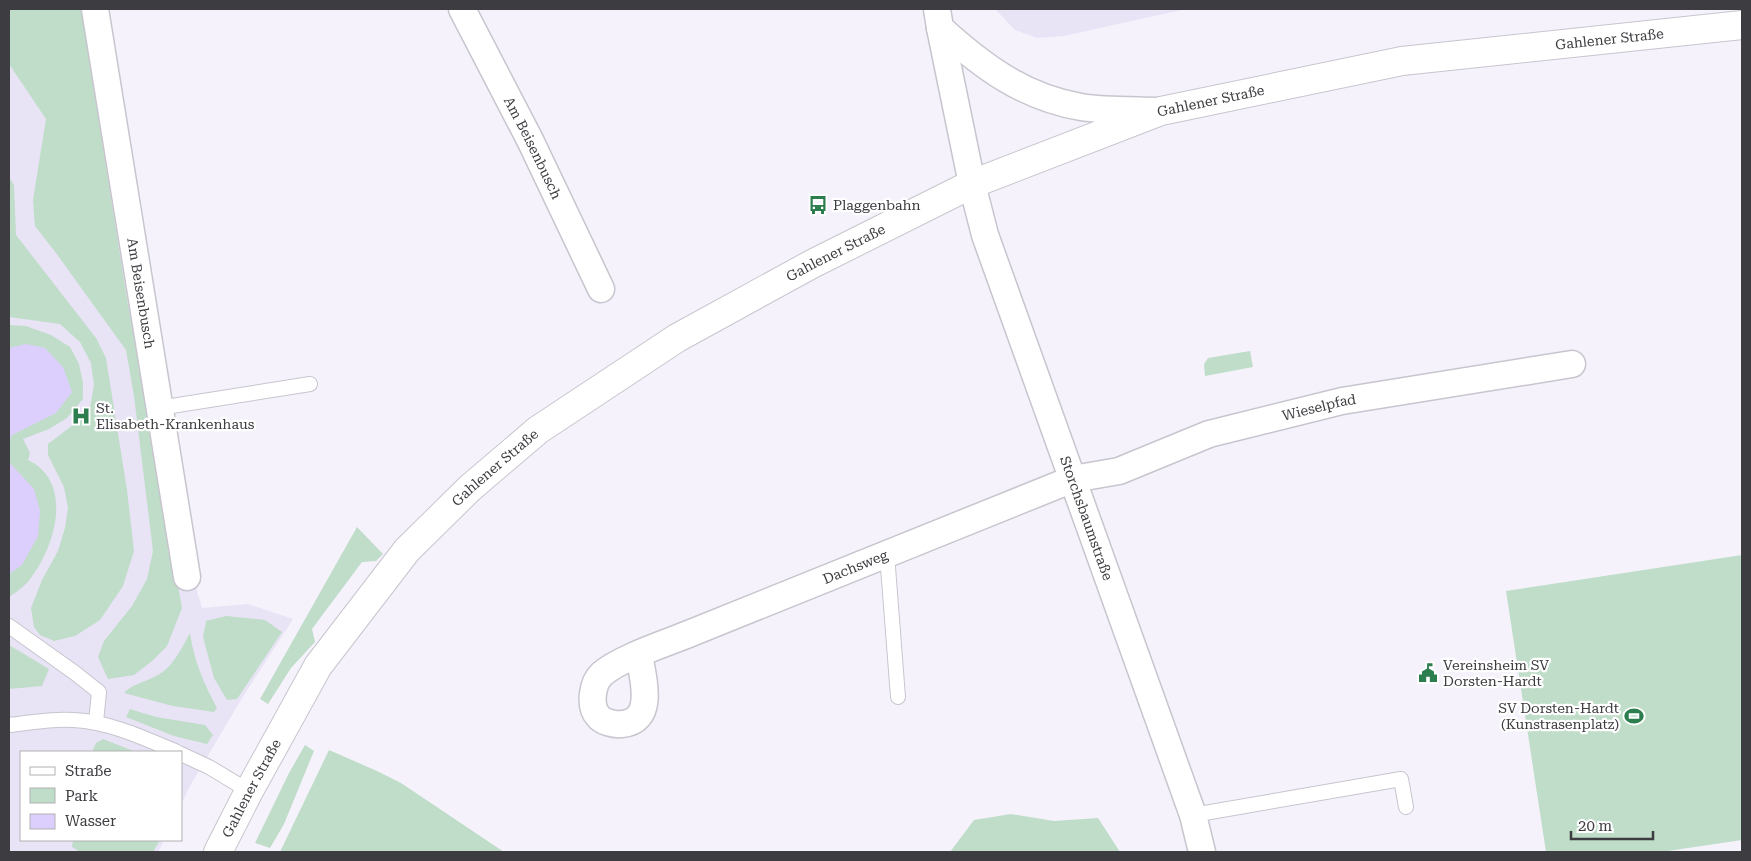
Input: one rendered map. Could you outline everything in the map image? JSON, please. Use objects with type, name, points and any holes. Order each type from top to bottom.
[{"type":"main road","name":"Gahlener Straße","points":[[218,852],[249,791],[318,666],[407,550],[470,488],[538,430],[677,338],[812,264],[972,184],[1161,111],[1402,61],[1742,25]]},
{"type":"street","name":"Am Beisenbusch","points":[[95,9],[187,577]]},
{"type":"street","name":"Am Beisenbusch","points":[[462,9],[530,140],[601,289]]},
{"type":"street","points":[[938,19],[973,58],[1017,86],[1040,97],[1082,107],[1161,111]]},
{"type":"street","points":[[938,19],[972,184]]},
{"type":"street","name":"Storchsbaumstraße","points":[[972,184],[985,235],[1193,815],[1202,852]]},
{"type":"street","name":"Wieselpfad","points":[[1073,479],[1119,471],[1209,434],[1342,401],[1572,364]]},
{"type":"street","name":"Dachsweg","points":[[639,655],[1073,479]]},
{"type":"lane","points":[[159,408],[310,384]]},
{"type":"lane","points":[[887,554],[898,697]]},
{"type":"lane","points":[[9,626],[99,692],[96,722]]},
{"type":"lane","points":[[9,725],[73,720],[96,722],[174,751]]},
{"type":"lane","points":[[182,754],[209,767],[249,791]]},
{"type":"lane","points":[[1193,815],[1401,779],[1406,807]]},
{"type":"shaded area","name":"St. Elisabeth-Krankenhaus","points":[[9,9],[88,9],[171,505],[202,608],[248,604],[293,619],[242,698],[182,802],[182,751],[20,751],[20,841],[164,841],[158,852],[9,852]]},
{"type":"shaded area","points":[[995,9],[1186,9],[1064,36],[1037,38],[1015,30]]},
{"type":"green space","points":[[9,9],[81,9],[126,293],[182,608],[167,646],[134,675],[108,679],[98,657],[104,641],[132,606],[147,579],[153,551],[134,396],[126,350],[35,226],[33,200],[46,119],[9,64]]},
{"type":"green space","points":[[9,177],[14,185],[16,235],[96,338],[106,358],[127,490],[134,551],[123,586],[100,620],[75,636],[54,641],[40,635],[34,627],[31,608],[42,580],[58,551],[65,528],[68,508],[64,487],[48,455],[48,444],[69,428],[90,408],[94,385],[91,363],[80,342],[60,324],[9,317]]},
{"type":"green space","points":[[9,325],[26,326],[51,335],[70,347],[79,364],[83,383],[83,399],[67,418],[49,429],[23,439],[30,453],[28,460],[43,471],[52,484],[56,501],[56,518],[52,536],[37,569],[27,583],[9,597]]},
{"type":"green space","points":[[1250,351],[1253,367],[1205,376],[1204,364],[1208,358]]},
{"type":"green space","points":[[357,527],[383,554],[376,561],[362,562],[312,629],[315,642],[291,668],[268,704],[260,699]]},
{"type":"green space","name":"SV Dorsten-Hardt (Kunstrasenplatz)","points":[[1742,555],[1742,840],[1661,852],[1546,852],[1506,591]]},
{"type":"green space","points":[[226,616],[265,620],[282,632],[237,699],[227,700],[214,678],[203,637],[206,621]]},
{"type":"green space","points":[[190,633],[200,672],[217,708],[214,712],[173,706],[124,693],[131,687],[162,673],[176,658]]},
{"type":"green space","points":[[9,645],[49,669],[42,686],[9,689]]},
{"type":"green space","points":[[130,709],[156,717],[205,725],[213,735],[207,744],[174,736],[126,717]]},
{"type":"green space","points":[[103,739],[133,751],[92,751],[96,743]]},
{"type":"green space","points":[[305,745],[314,751],[284,824],[270,848],[255,843],[289,773]]},
{"type":"green space","points":[[329,750],[401,783],[504,852],[280,852]]},
{"type":"green space","points":[[1011,814],[1054,821],[1098,818],[1120,852],[950,852],[974,820]]},
{"type":"green space","points":[[73,841],[159,841],[153,852],[80,852],[72,847]]},
{"type":"water","points":[[26,344],[45,348],[63,367],[72,392],[56,413],[12,435],[9,441],[9,348]]},
{"type":"water","points":[[9,462],[34,489],[40,511],[38,536],[22,565],[9,574]]},
{"type":"place","name":"Plaggenbahn","points":[[818,205]]},
{"type":"place","name":"St. Elisabeth-Krankenhaus","points":[[81,416]]},
{"type":"place","name":"Vereinsheim SV Dorsten-Hardt","points":[[1428,673]]},
{"type":"place","name":"SV Dorsten-Hardt (Kunstrasenplatz)","points":[[1634,716]]}]
